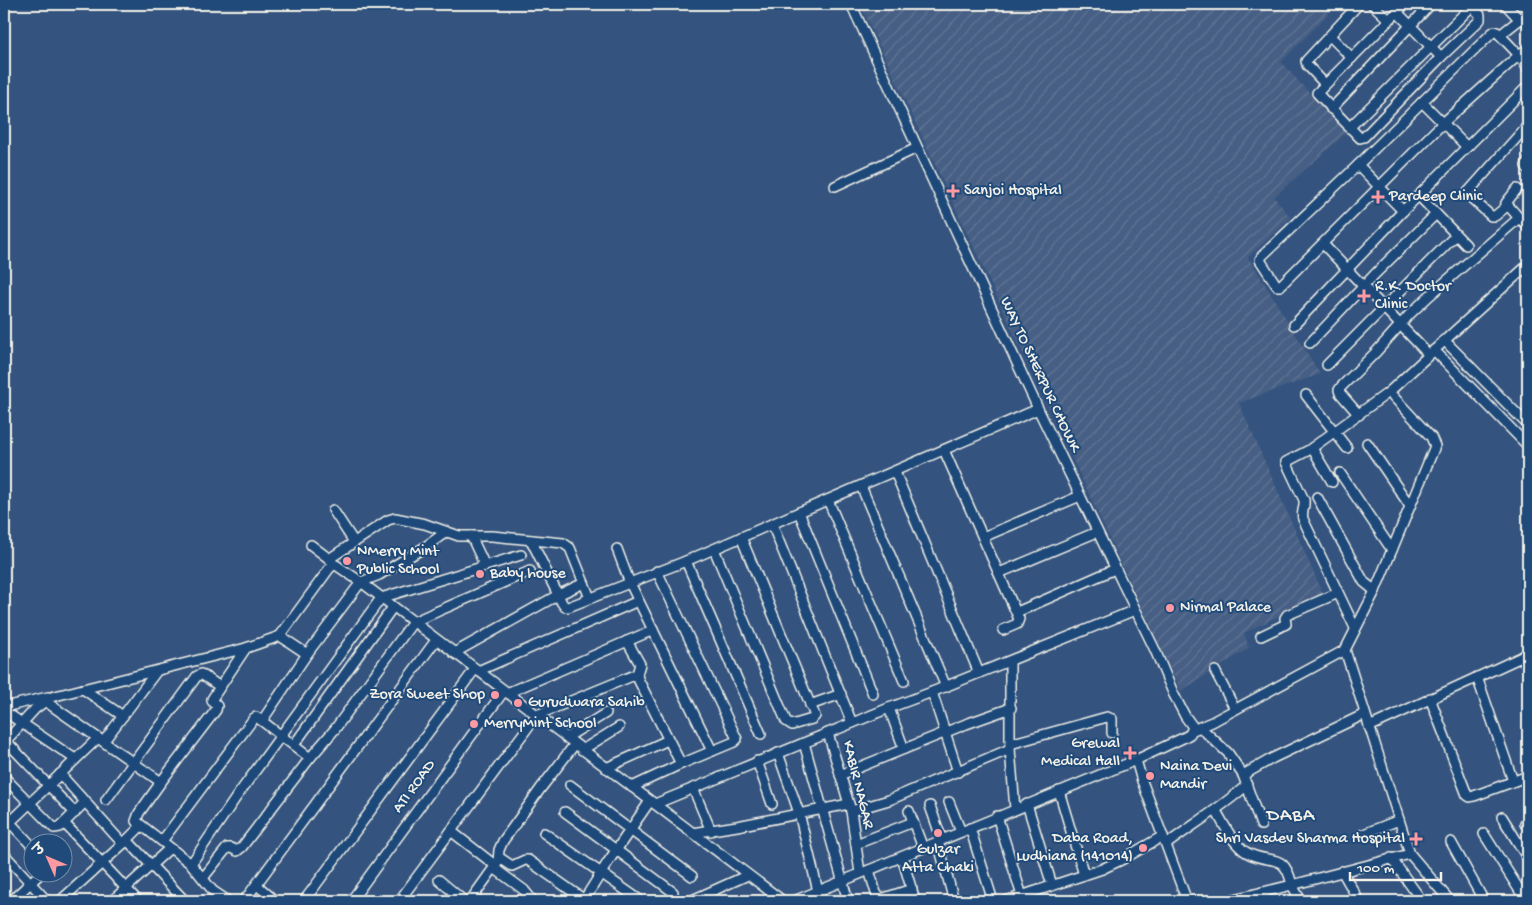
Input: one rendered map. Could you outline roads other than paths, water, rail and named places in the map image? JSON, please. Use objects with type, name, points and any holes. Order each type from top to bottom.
[{"type":"street","name":"WAY TO SHERPUR CHOWK","points":[[851,4],[1038,409],[1116,569],[1174,695],[1193,728],[1228,754],[1243,775],[1261,825]]},
{"type":"street","points":[[1325,84],[1306,62],[1359,4]]},
{"type":"street","points":[[1372,4],[1389,20]]},
{"type":"street","points":[[1331,109],[1431,4]]},
{"type":"street","points":[[1505,4],[1520,20]]},
{"type":"street","points":[[1349,128],[1431,46],[1471,5],[1481,18],[1364,137],[1359,138],[1349,128],[1317,94],[1389,20],[1398,8],[1410,26],[1431,46],[1441,57]]},
{"type":"street","points":[[1500,35],[1528,14]]},
{"type":"street","points":[[1528,48],[1519,55],[1443,123],[1279,286],[1260,260],[1262,256],[1492,33],[1495,31],[1500,35],[1519,55],[1528,69]]},
{"type":"street","points":[[1330,36],[1352,58]]},
{"type":"street","points":[[1294,325],[1403,211],[1528,86]]},
{"type":"street","points":[[1422,102],[1467,147]]},
{"type":"street","points":[[1518,189],[1507,201],[1507,206],[1495,216],[1491,216],[1473,200],[1468,192],[1528,125]]},
{"type":"street","points":[[835,186],[917,148]]},
{"type":"street","points":[[1528,161],[1526,166],[1528,169]]},
{"type":"street","points":[[1358,165],[1403,211]]},
{"type":"street","points":[[1419,196],[1466,245]]},
{"type":"street","points":[[1507,206],[1528,226]]},
{"type":"street","points":[[1310,342],[1436,214]]},
{"type":"street","points":[[1359,415],[1340,393],[1339,389],[1443,283],[1519,218]]},
{"type":"street","points":[[1327,365],[1456,235]]},
{"type":"street","points":[[1323,244],[1400,325],[1431,353],[1445,362],[1528,446]]},
{"type":"street","points":[[1354,628],[1303,519],[1304,500],[1286,462],[1312,448],[1389,392],[1444,340],[1528,266]]},
{"type":"street","points":[[1444,340],[1528,425]]},
{"type":"street","points":[[1445,362],[1456,352]]},
{"type":"street","points":[[794,901],[1059,790],[1136,760],[1185,737],[1196,729],[1344,650],[1375,591],[1435,446],[1431,437],[1389,392]]},
{"type":"street","points":[[1306,396],[1347,448]]},
{"type":"street","points":[[531,540],[563,605],[566,607],[714,549],[1038,409]]},
{"type":"street","points":[[1367,443],[1410,506]]},
{"type":"street","points":[[1312,448],[1332,482]]},
{"type":"street","points":[[944,450],[1016,612],[1019,622],[1003,630]]},
{"type":"street","points":[[895,472],[911,506],[979,673]]},
{"type":"street","points":[[1340,473],[1392,550]]},
{"type":"street","points":[[861,486],[946,686]]},
{"type":"street","points":[[983,537],[1080,496]]},
{"type":"street","points":[[1317,497],[1364,582],[1375,591]]},
{"type":"street","points":[[828,500],[904,681]]},
{"type":"street","points":[[333,510],[354,542]]},
{"type":"street","points":[[799,512],[873,694]]},
{"type":"street","points":[[4,709],[156,672],[199,658],[246,648],[280,636],[333,562],[354,542],[388,520],[395,518],[425,524],[458,536],[566,544],[570,548],[590,598]]},
{"type":"street","points":[[772,524],[842,694],[852,723]]},
{"type":"street","points":[[262,721],[307,654],[361,582],[379,575],[446,532]]},
{"type":"street","points":[[999,573],[1097,532]]},
{"type":"street","points":[[471,536],[485,566]]},
{"type":"street","points":[[714,549],[788,724],[792,725],[814,718],[815,716],[741,537]]},
{"type":"street","points":[[311,544],[783,901]]},
{"type":"street","points":[[617,549],[629,582],[712,751]]},
{"type":"street","points":[[191,864],[237,796],[381,598],[522,555]]},
{"type":"street","points":[[686,560],[761,734]]},
{"type":"street","points":[[1016,612],[1116,569]]},
{"type":"street","points":[[203,878],[227,848],[238,851],[242,847],[310,758],[335,729],[413,622],[530,571]]},
{"type":"street","points":[[632,787],[737,740],[657,571]]},
{"type":"street","points":[[454,653],[558,595],[584,583]]},
{"type":"street","points":[[1260,636],[1285,625],[1288,615],[1338,593]]},
{"type":"street","points":[[304,901],[476,670],[638,600]]},
{"type":"street","points":[[294,745],[393,607]]},
{"type":"street","points":[[497,864],[512,866],[528,860],[585,901],[630,829],[652,803],[1135,610]]},
{"type":"street","points":[[505,692],[653,630]]},
{"type":"street","points":[[280,636],[307,654]]},
{"type":"street","points":[[245,900],[436,640]]},
{"type":"street","points":[[627,641],[640,664],[637,674],[638,679],[681,764]]},
{"type":"street","points":[[228,901],[213,891],[191,864],[136,821],[161,782],[216,710],[217,706],[211,700],[246,648]]},
{"type":"street","points":[[1344,650],[1410,854],[1450,901]]},
{"type":"street","points":[[1369,727],[1526,655],[1528,670]]},
{"type":"street","points":[[1010,661],[1010,746],[1015,809]]},
{"type":"street","points":[[1215,670],[1235,709]]},
{"type":"street","points":[[22,837],[6,822],[29,804],[75,759],[101,740],[156,672]]},
{"type":"street","points":[[106,800],[198,675],[201,674],[219,686]]},
{"type":"street","points":[[399,901],[537,715],[637,674]]},
{"type":"street","points":[[1477,677],[1513,781]]},
{"type":"street","points":[[83,689],[122,716]]},
{"type":"street","name":"ATI ROAD","points":[[351,901],[505,692]]},
{"type":"street","points":[[932,692],[958,772]]},
{"type":"street","points":[[810,705],[842,694]]},
{"type":"street","points":[[1430,698],[1467,796],[1474,796],[1528,776]]},
{"type":"street","points":[[48,699],[101,740],[161,782]]},
{"type":"street","points":[[48,699],[5,742],[49,785],[74,813]]},
{"type":"street","points":[[888,708],[904,749]]},
{"type":"street","points":[[840,775],[1011,708]]},
{"type":"street","points":[[4,709],[75,759]]},
{"type":"street","points":[[566,738],[606,713]]},
{"type":"street","points":[[1243,775],[1273,758],[1365,714]]},
{"type":"street","points":[[162,841],[251,720],[256,717],[310,758]]},
{"type":"street","points":[[692,833],[711,831],[799,813],[850,808],[889,800],[958,772],[1010,746],[1107,717],[1112,719],[1112,733]]},
{"type":"street","points":[[470,901],[497,864],[503,841],[540,788],[578,747],[619,727]]},
{"type":"street","name":"KABIR NAGAR","points":[[828,733],[850,808],[856,844],[865,872],[881,900]]},
{"type":"street","points":[[606,768],[668,740]]},
{"type":"street","points":[[804,743],[848,901]]},
{"type":"street","points":[[778,753],[799,813],[822,901]]},
{"type":"street","points":[[1136,760],[1142,781],[1188,901]]},
{"type":"street","points":[[757,762],[772,804]]},
{"type":"street","points":[[60,774],[125,842],[151,865],[186,901]]},
{"type":"street","points":[[4,776],[54,828],[58,828],[64,823],[86,801]]},
{"type":"street","points":[[570,785],[692,876]]},
{"type":"street","points":[[1006,901],[1084,875],[1165,840],[1216,811],[1247,785]]},
{"type":"street","points":[[693,788],[711,831]]},
{"type":"street","points":[[1059,790],[1084,875]]},
{"type":"street","points":[[949,802],[961,832]]},
{"type":"street","points":[[1027,804],[1052,885]]},
{"type":"street","points":[[930,806],[954,901]]},
{"type":"street","points":[[909,811],[923,848]]},
{"type":"street","points":[[1216,811],[1238,846],[1247,853],[1281,862],[1289,872],[1292,885],[1301,901]]},
{"type":"street","points":[[565,812],[673,892]]},
{"type":"street","points":[[997,816],[1022,896]]},
{"type":"street","points":[[1502,817],[1528,859]]},
{"type":"street","points":[[1361,835],[1399,820]]},
{"type":"street","points":[[856,844],[913,822]]},
{"type":"street","points":[[64,823],[138,901]]},
{"type":"street","points":[[60,901],[141,826]]},
{"type":"street","points":[[970,828],[993,901]]},
{"type":"street","points":[[451,831],[497,864],[533,901]]},
{"type":"street","points":[[544,833],[641,901]]},
{"type":"street","points":[[1484,834],[1525,899]]},
{"type":"street","points":[[1452,842],[1484,901]]},
{"type":"street","points":[[112,901],[170,848]]},
{"type":"street","points":[[4,854],[47,901]]},
{"type":"street","points":[[1226,901],[1410,854]]},
{"type":"street","points":[[902,857],[915,901]]},
{"type":"street","points":[[1392,858],[1422,901]]},
{"type":"street","points":[[1342,871],[1359,901]]},
{"type":"street","points":[[690,901],[748,875]]},
{"type":"street","points":[[440,880],[464,901]]},
{"type":"street","points":[[11,901],[31,883]]},
{"type":"street","points":[[257,885],[276,901]]},
{"type":"street","points":[[881,900],[912,889]]},
{"type":"street","points":[[1262,892],[1267,901]]},
{"type":"place","name":"Sanjoi Hospital","points":[[953,191]]},
{"type":"place","name":"Pardeep Clinic","points":[[1378,197]]},
{"type":"place","name":"R.K. Doctor Clinic","points":[[1364,296]]},
{"type":"place","name":"NMerry Mint Public School","points":[[347,561]]},
{"type":"place","name":"Baby house","points":[[480,574]]},
{"type":"place","name":"Nirmal Palace","points":[[1170,608]]},
{"type":"place","name":"Zora Sweet Shop","points":[[495,695]]},
{"type":"place","name":"Gurudwara Sahib","points":[[518,703]]},
{"type":"place","name":"MerryMint School","points":[[474,724]]},
{"type":"place","name":"Grewal Medical Hall","points":[[1130,753]]},
{"type":"place","name":"Naina Devi Mandir","points":[[1150,776]]},
{"type":"place","name":"Gulzar Atta Chaki","points":[[938,833]]},
{"type":"place","name":"Shri Vasdev Sharma Hospital","points":[[1416,839]]},
{"type":"place","name":"Daba Road, Ludhiana (141014)","points":[[1143,848]]},
{"type":"district","name":"DABA","points":[[1291,816]]}]
